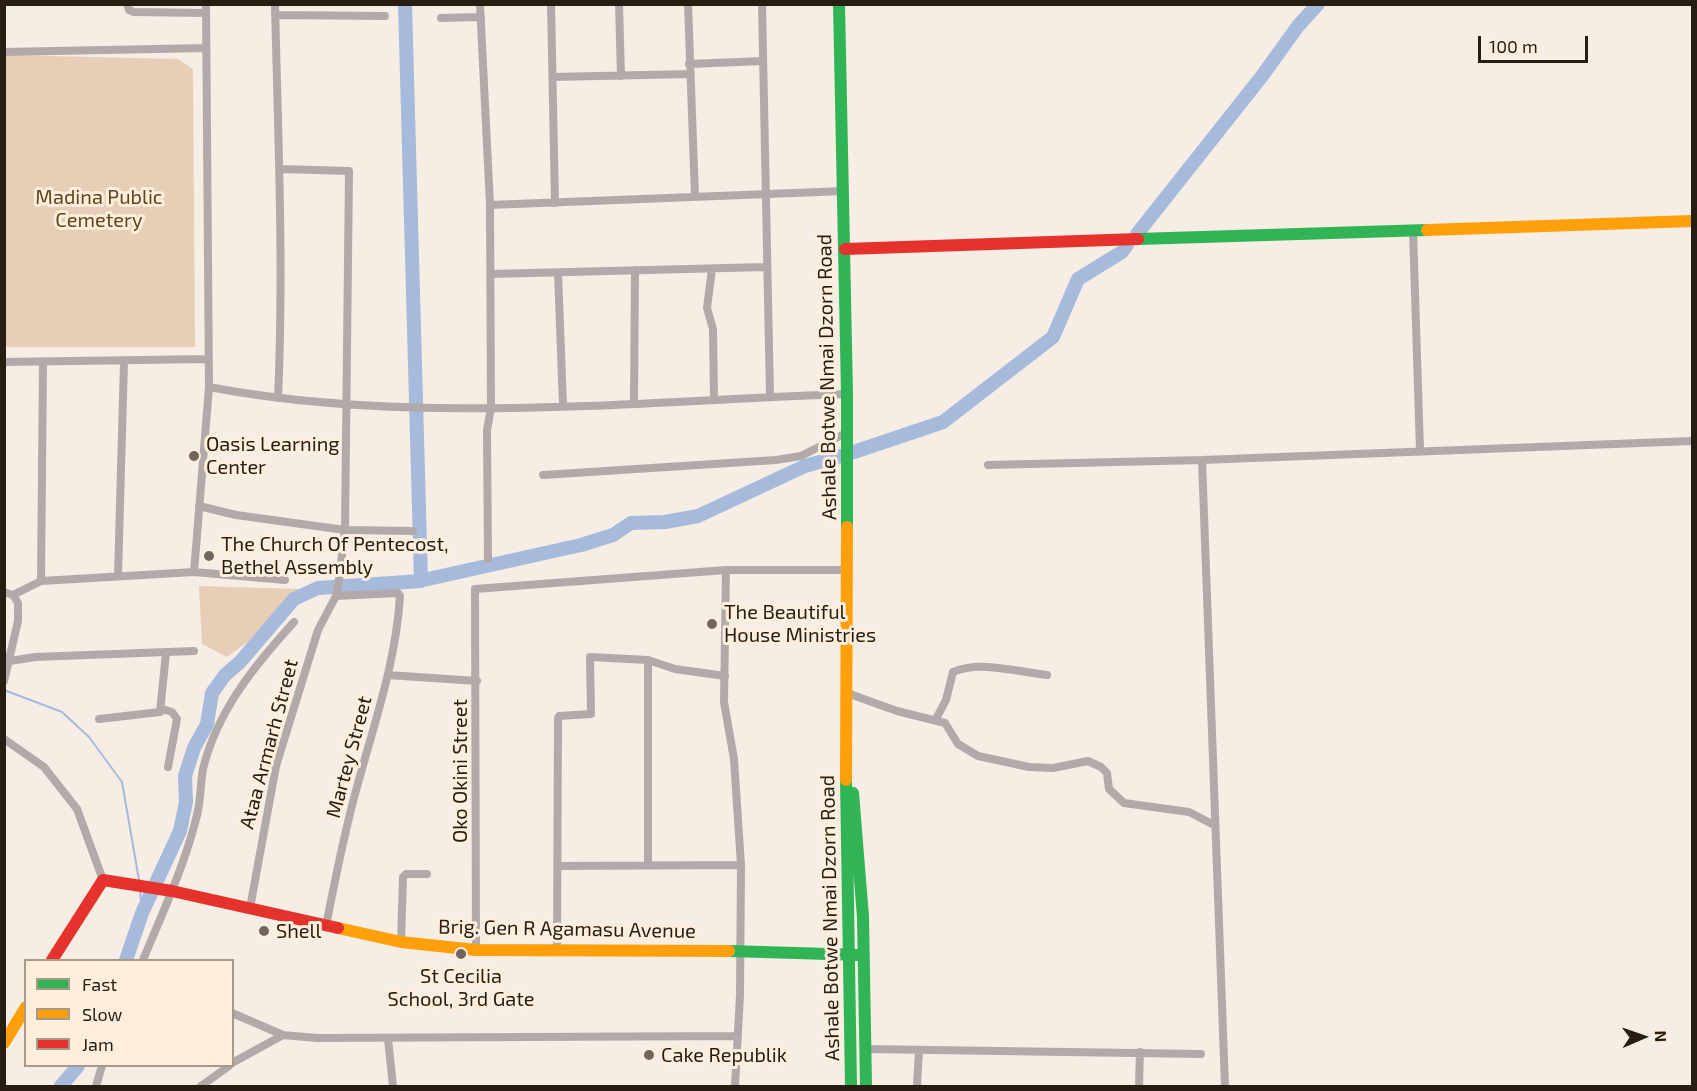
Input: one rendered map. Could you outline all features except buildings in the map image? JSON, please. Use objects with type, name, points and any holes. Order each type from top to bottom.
[{"type":"street","points":[[127,4],[129,10],[134,12],[206,9],[209,387],[194,572]]},
{"type":"street","points":[[275,4],[280,169],[278,398]]},
{"type":"street","points":[[480,4],[490,205],[491,274],[491,408],[487,430],[488,559]]},
{"type":"street","points":[[551,4],[555,203]]},
{"type":"street","points":[[619,4],[621,76]]},
{"type":"street","points":[[688,4],[694,196]]},
{"type":"street","points":[[762,4],[770,396]]},
{"type":"street","name":"Ashale Botwe Nmai Dzorn Road","points":[[839,4],[848,432],[846,856],[851,1086]]},
{"type":"street","points":[[275,15],[385,16]]},
{"type":"street","points":[[441,18],[481,17]]},
{"type":"street","points":[[4,52],[206,48]]},
{"type":"street","points":[[553,77],[621,76],[762,61]]},
{"type":"street","name":"Ataa Armarh Street","points":[[250,908],[276,766],[318,630],[336,595],[345,531],[349,171],[280,169]]},
{"type":"street","points":[[490,205],[844,191]]},
{"type":"street","points":[[845,249],[1692,221]]},
{"type":"street","points":[[1413,231],[1420,450]]},
{"type":"street","points":[[491,274],[766,267]]},
{"type":"street","points":[[712,269],[707,308],[713,329],[714,399]]},
{"type":"street","points":[[634,402],[635,270]]},
{"type":"street","points":[[558,273],[563,405]]},
{"type":"street","points":[[4,362],[208,359]]},
{"type":"street","points":[[118,576],[124,362]]},
{"type":"street","points":[[41,581],[43,363]]},
{"type":"street","points":[[209,387],[278,398],[347,405],[491,408],[847,394]]},
{"type":"street","points":[[543,475],[776,460],[801,456],[848,432]]},
{"type":"street","points":[[988,465],[1202,460],[1692,441]]},
{"type":"street","points":[[1202,460],[1225,1086]]},
{"type":"street","points":[[199,506],[236,515],[345,531],[413,531]]},
{"type":"street","points":[[735,1086],[742,951],[741,865],[735,759],[724,702],[726,570],[848,570]]},
{"type":"street","name":"Oko Okini Street","points":[[476,950],[477,681],[473,592],[480,587],[726,570]]},
{"type":"street","points":[[4,681],[19,611],[9,593],[41,581],[194,572],[285,580]]},
{"type":"street","name":"Martey Street","points":[[326,926],[357,787],[380,714],[396,641],[400,596],[398,593],[336,595]]},
{"type":"street","points":[[143,959],[197,818],[204,767],[226,710],[248,674],[294,622]]},
{"type":"street","points":[[10,661],[35,657],[194,651]]},
{"type":"street","points":[[99,719],[156,714],[162,709],[166,653]]},
{"type":"street","points":[[557,951],[558,718],[559,716],[591,714],[591,656],[648,660],[675,669],[725,676]]},
{"type":"street","points":[[648,660],[648,864]]},
{"type":"street","points":[[936,719],[946,700],[953,672],[960,669],[984,667],[1047,675]]},
{"type":"street","points":[[388,675],[477,681]]},
{"type":"street","points":[[847,693],[897,711],[936,719],[951,729],[958,744],[978,756],[1041,767],[1088,761],[1101,767],[1107,773],[1109,789],[1124,802],[1189,812],[1214,825]]},
{"type":"street","points":[[162,709],[172,712],[177,719],[168,767]]},
{"type":"street","points":[[4,739],[44,767],[72,801],[83,823],[103,880],[90,897],[53,959]]},
{"type":"street","name":"Ashale Botwe Nmai Dzorn Road","points":[[848,750],[860,850],[866,1086]]},
{"type":"street","points":[[558,867],[614,867],[648,864],[741,865]]},
{"type":"street","points":[[401,942],[403,877],[406,874],[427,874]]},
{"type":"street","name":"Brig. Gen R Agamasu Avenue","points":[[103,880],[170,891],[401,942],[476,950],[862,954]]},
{"type":"street","points":[[4,1043],[24,1009]]},
{"type":"street","points":[[234,1014],[283,1035],[317,1038],[738,1036]]},
{"type":"street","points":[[234,1062],[283,1035]]},
{"type":"street","points":[[388,1039],[393,1086]]},
{"type":"street","points":[[864,1049],[1201,1054]]},
{"type":"street","points":[[917,1086],[919,1050]]},
{"type":"street","points":[[1139,1086],[1140,1052]]},
{"type":"street","points":[[96,1086],[101,1067]]},
{"type":"street","points":[[201,1086],[227,1067]]},
{"type":"green space","name":"Madina Public Cemetery","points":[[5,55],[178,59],[193,69],[195,347],[5,347]]},
{"type":"green space","points":[[199,586],[299,589],[300,593],[281,605],[257,635],[227,657],[202,644]]},
{"type":"waterway","points":[[126,959],[142,913],[180,831],[186,802],[185,776],[194,748],[207,724],[212,693],[225,675],[240,662],[294,599],[318,588],[421,581],[405,4]]},
{"type":"waterway","points":[[1137,234],[1262,76],[1298,26],[1318,4]]},
{"type":"waterway","points":[[854,452],[943,422],[1053,337],[1078,279],[1122,252],[1127,245]]},
{"type":"waterway","points":[[419,581],[581,545],[613,535],[631,523],[665,522],[698,516],[805,466],[841,456]]},
{"type":"waterway","points":[[4,690],[62,712],[89,737],[122,782],[139,880]]},
{"type":"waterway","points":[[140,889],[142,913]]},
{"type":"waterway","points":[[61,1086],[77,1067]]},
{"type":"traffic: fast","points":[[839,4],[847,394],[847,527]]},
{"type":"traffic: fast","points":[[1138,239],[1427,230]]},
{"type":"traffic: fast","points":[[846,780],[851,1086]]},
{"type":"traffic: fast","points":[[853,793],[863,917],[866,1086]]},
{"type":"traffic: fast","points":[[729,951],[862,955]]},
{"type":"traffic: slow","points":[[1427,230],[1692,221]]},
{"type":"traffic: slow","points":[[846,780],[847,527]]},
{"type":"traffic: slow","points":[[338,928],[401,942],[476,950],[729,951]]},
{"type":"traffic: slow","points":[[4,1043],[24,1010]]},
{"type":"traffic: jam","points":[[845,249],[1138,239]]},
{"type":"traffic: jam","points":[[53,959],[103,880],[172,891],[338,928]]},
{"type":"place","name":"Oasis Learning Center","points":[[194,456]]},
{"type":"place","name":"The Church Of Pentecost, Bethel Assembly","points":[[209,556]]},
{"type":"place","name":"The Beautiful House Ministries","points":[[712,624]]},
{"type":"place","name":"Shell","points":[[264,931]]},
{"type":"place","name":"St Cecilia School, 3rd Gate","points":[[461,954]]},
{"type":"place","name":"Cake Republik","points":[[649,1055]]}]
